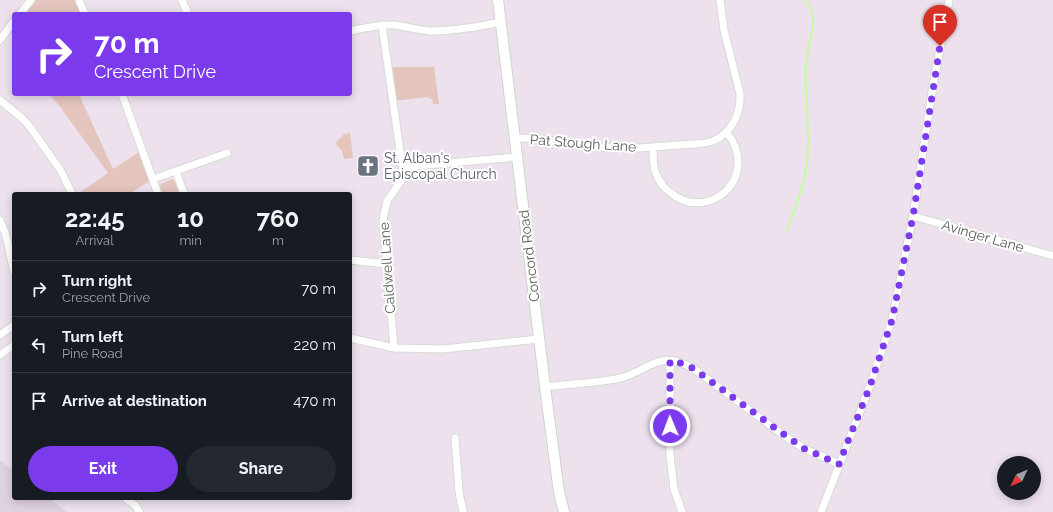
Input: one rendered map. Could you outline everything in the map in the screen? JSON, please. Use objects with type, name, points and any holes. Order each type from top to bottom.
[{"type":"main road","name":"Concord Road","points":[[498,0],[545,386],[559,492],[564,512]]},
{"type":"street","points":[[22,12],[31,0]]},
{"type":"street","points":[[79,0],[84,12]]},
{"type":"street","points":[[182,0],[187,12]]},
{"type":"street","name":"Pat Stough Lane","points":[[515,138],[621,148],[706,143],[720,137],[737,118],[740,107],[740,94],[724,30],[720,0]]},
{"type":"street","points":[[821,512],[870,386],[892,320],[913,216],[932,92],[949,0]]},
{"type":"street","points":[[352,31],[382,25],[432,31],[470,28],[500,22]]},
{"type":"street","points":[[0,40],[12,24]]},
{"type":"street","name":"Caldwell Lane","points":[[382,25],[403,167],[402,178],[387,201],[383,214],[394,348]]},
{"type":"street","points":[[123,96],[157,192]]},
{"type":"street","points":[[0,100],[23,119],[30,127],[61,171],[71,192]]},
{"type":"street","points":[[653,147],[655,171],[668,192],[684,200],[693,202],[709,201],[719,197],[727,189],[737,172],[739,158],[737,148],[726,132]]},
{"type":"street","points":[[153,179],[226,153]]},
{"type":"street","points":[[403,167],[517,156]]},
{"type":"street","points":[[176,171],[183,192]]},
{"type":"street","name":"Avinger Lane","points":[[913,216],[1053,256]]},
{"type":"street","points":[[0,220],[6,235],[12,263]]},
{"type":"street","points":[[352,260],[386,264]]},
{"type":"street","points":[[0,334],[12,326]]},
{"type":"street","points":[[352,338],[394,348],[443,349],[539,339]]},
{"type":"street","points":[[0,355],[12,346]]},
{"type":"street","points":[[545,386],[616,378],[634,373],[653,362],[670,361],[685,364],[805,449],[839,464]]},
{"type":"street","points":[[670,361],[671,462],[674,489],[682,512]]},
{"type":"street","points":[[455,438],[459,492],[463,512]]},
{"type":"street","points":[[128,500],[136,506],[140,512]]},
{"type":"shaded area","points":[[32,0],[78,0],[84,12],[23,12]]},
{"type":"shaded area","points":[[389,67],[434,67],[439,104],[433,104],[432,99],[428,97],[393,101]]},
{"type":"shaded area","points":[[51,96],[83,96],[80,97],[113,169],[142,150],[153,179],[132,192],[81,192],[108,173]]},
{"type":"shaded area","points":[[350,133],[353,158],[344,159],[342,151],[335,143],[344,134]]},
{"type":"shaded area","points":[[172,179],[177,182],[180,192],[161,192],[161,184]]},
{"type":"shaded area","points":[[0,460],[12,469],[12,500],[52,500],[67,512],[0,512]]},
{"type":"waterway","points":[[787,230],[804,180],[808,151],[806,65],[813,20],[811,9],[806,0]]},
{"type":"place","name":"St. Alban's Episcopal Church","points":[[368,166]]},
{"type":"route","points":[[670,426],[670,361],[677,361],[694,369],[805,449],[839,464],[870,386],[892,320],[913,216],[940,46]]}]
